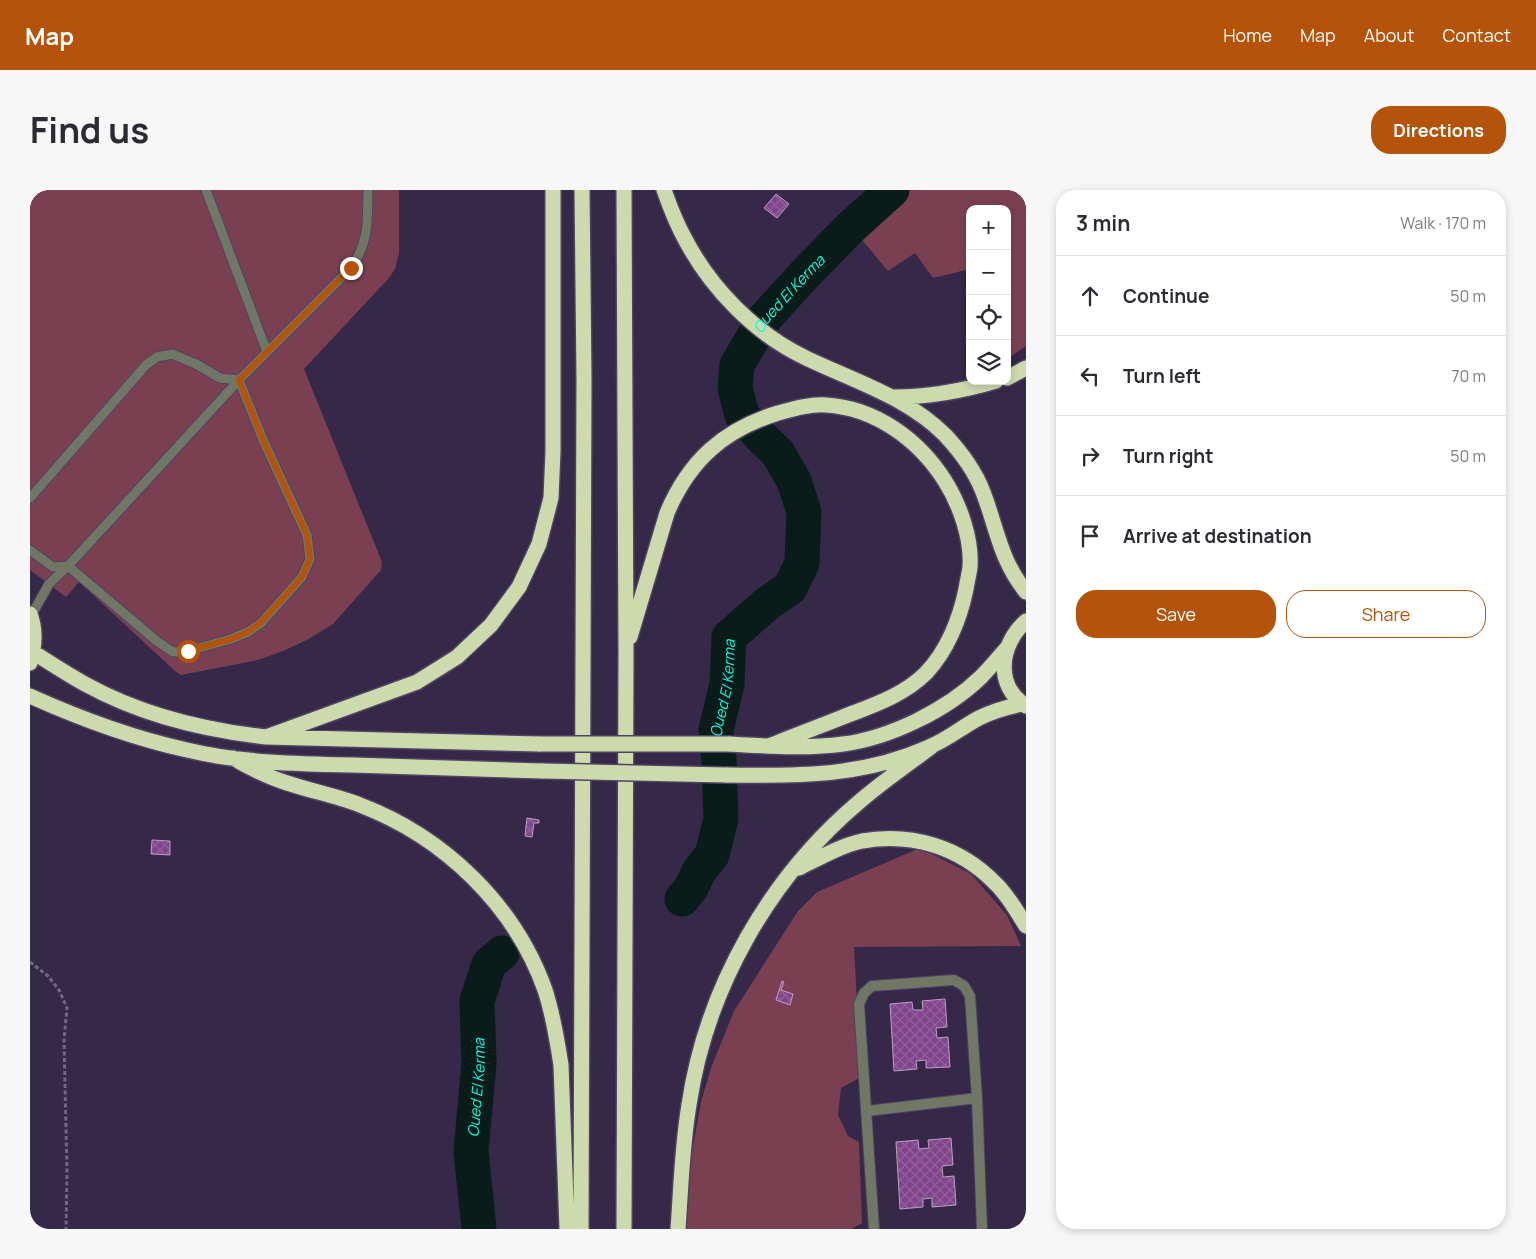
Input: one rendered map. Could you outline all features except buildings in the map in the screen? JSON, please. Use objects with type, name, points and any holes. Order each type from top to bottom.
[{"type":"highway","points":[[266,736],[416,682],[457,657],[491,625],[519,587],[539,544],[551,498],[553,451],[552,190]]},
{"type":"highway","points":[[581,1229],[584,408],[582,190]]},
{"type":"highway","points":[[624,190],[626,652],[624,1229]]},
{"type":"highway","points":[[664,190],[685,240],[700,264],[717,286],[749,319],[778,342],[802,356],[894,397],[912,408],[946,436],[972,471],[982,491],[1007,564],[1026,592]]},
{"type":"highway","points":[[1011,376],[1026,368]]},
{"type":"highway","points":[[894,397],[946,394],[984,385]]},
{"type":"highway","points":[[626,652],[667,513],[674,496],[683,480],[695,465],[715,445],[737,429],[797,408],[825,405],[853,409],[880,419],[910,440],[935,466],[955,496],[967,531],[970,566],[962,610],[945,648],[925,674],[895,696],[768,746]]},
{"type":"highway","points":[[31,615],[35,634],[32,657],[85,684],[141,709],[171,720],[203,728],[266,736],[540,744],[729,744],[768,746],[842,744],[862,741],[888,733],[913,722],[960,694],[981,677],[1006,648],[1018,628],[1026,621]]},
{"type":"highway","points":[[1006,648],[1004,661],[1008,685],[1014,695],[1024,705]]},
{"type":"highway","points":[[30,696],[68,713],[128,734],[188,751],[232,758],[298,764],[784,776],[844,772],[903,758],[931,747]]},
{"type":"highway","points":[[678,1229],[687,1120],[695,1072],[703,1041],[720,995],[740,951],[756,923],[793,870],[819,840],[860,801],[931,747],[978,719],[992,712],[1024,705]]},
{"type":"highway","points":[[232,758],[272,777],[360,805],[388,817],[416,833],[467,872],[490,895],[507,917],[523,941],[536,966],[550,1006],[557,1040],[561,1064],[567,1229]]},
{"type":"highway","points":[[793,870],[838,849],[861,842],[886,838],[910,839],[934,844],[957,854],[978,867],[996,884],[1026,926]]},
{"type":"street","points":[[874,1229],[859,1004],[864,993],[872,986],[954,980],[964,986],[970,996],[977,1098],[982,1229]]},
{"type":"street","points":[[867,1111],[977,1098]]},
{"type":"lane","points":[[206,190],[267,352]]},
{"type":"lane","points":[[31,615],[49,584],[68,566],[239,380],[351,268],[358,259],[366,237],[368,190]]},
{"type":"lane","points":[[30,498],[146,365],[157,357],[172,354],[196,364],[220,378],[239,380]]},
{"type":"lane","points":[[30,550],[53,567],[68,566],[158,642],[173,652],[188,651],[231,639],[248,632],[261,622],[302,577],[310,559],[307,535],[264,442],[239,380]]},
{"type":"path","points":[[30,962],[48,976],[59,990],[67,1008],[64,1040],[67,1172],[66,1229]]},
{"type":"shaded area","points":[[30,190],[399,190],[399,253],[395,269],[389,278],[304,369],[382,562],[381,570],[333,624],[307,640],[258,660],[181,675],[79,582],[66,597],[30,570]]},
{"type":"shaded area","points":[[917,190],[1026,190],[1026,346],[1011,356],[1011,205],[966,205],[966,270],[933,278],[915,253],[888,271],[858,235]]},
{"type":"shaded area","points":[[920,848],[971,874],[1007,915],[1021,946],[854,947],[861,1077],[841,1088],[838,1115],[848,1136],[859,1142],[862,1223],[851,1229],[685,1229],[692,1152],[701,1102],[711,1068],[734,1011],[798,911],[817,892]]},
{"type":"green space","points":[[866,190],[917,190],[858,235],[842,213]]},
{"type":"waterway","name":"Oued El Kerma","points":[[682,899],[691,888],[699,871],[712,855],[721,819],[716,730],[727,684],[729,637],[768,603],[790,588],[802,563],[804,512],[794,481],[778,453],[742,415],[735,388],[737,365],[764,319],[850,228],[892,190]]},
{"type":"waterway","name":"Oued El Kerma","points":[[479,1229],[471,1151],[479,1063],[477,1001],[489,964],[502,953]]},
{"type":"route","points":[[188,651],[231,639],[248,632],[261,622],[302,577],[310,559],[307,535],[264,442],[239,380],[351,268]]}]
